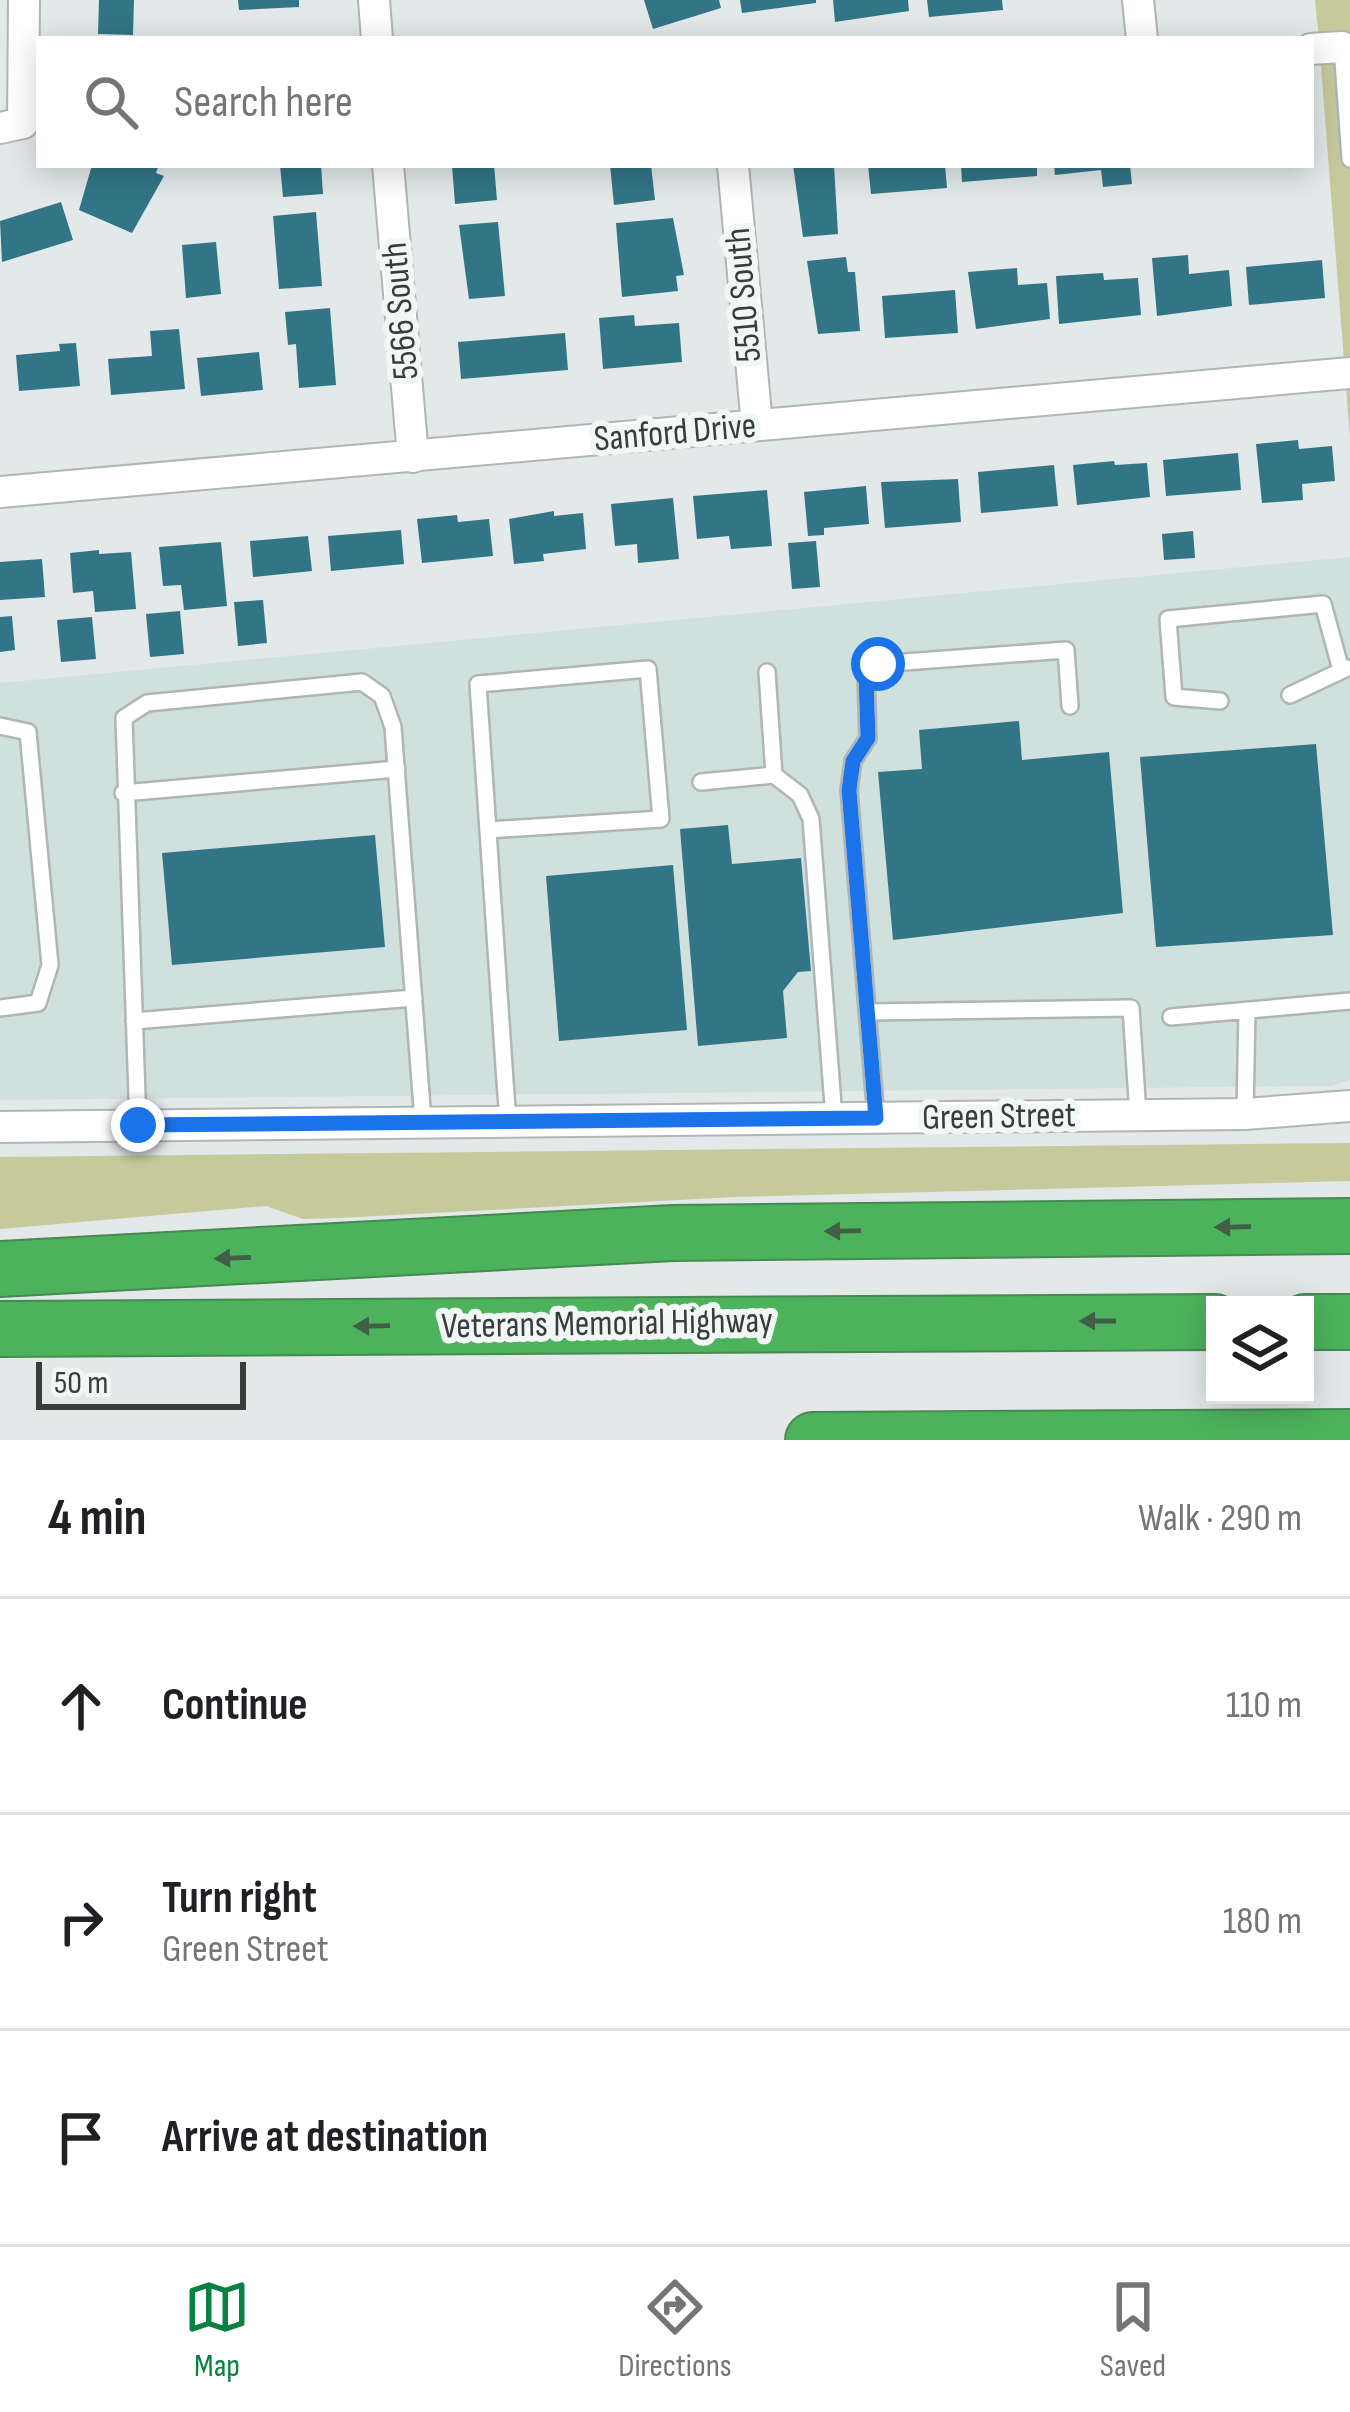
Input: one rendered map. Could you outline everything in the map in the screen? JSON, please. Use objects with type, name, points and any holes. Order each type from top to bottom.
[{"type":"highway","points":[[0,1269],[673,1233],[1350,1226]]},
{"type":"highway","name":"Veterans Memorial Highway","points":[[0,1329],[1206,1322]]},
{"type":"highway","points":[[1314,1322],[1350,1322]]},
{"type":"highway","points":[[813,1440],[1350,1437]]},
{"type":"street","points":[[0,128],[23,123],[24,0]]},
{"type":"street","points":[[374,0],[377,36]]},
{"type":"street","points":[[1138,0],[1142,36]]},
{"type":"street","name":"5566 South","points":[[388,168],[413,457]]},
{"type":"street","name":"5510 South","points":[[733,168],[757,425]]},
{"type":"street","name":"Sanford Drive","points":[[0,492],[1350,373]]},
{"type":"street","name":"Green Street","points":[[0,1126],[1245,1114],[1350,1106]]},
{"type":"lane","points":[[1326,48],[1350,159]]},
{"type":"lane","points":[[1220,701],[1174,697],[1168,619],[1323,604],[1346,669],[1290,695]]},
{"type":"lane","points":[[876,1118],[849,790],[853,761],[868,738],[866,676],[878,664],[1066,650],[1070,706]]},
{"type":"lane","points":[[488,830],[662,819],[648,669],[478,684],[488,830],[508,1121]]},
{"type":"lane","points":[[767,672],[774,776]]},
{"type":"lane","points":[[138,1125],[124,718],[147,704],[362,682],[382,696],[393,727],[423,1121]]},
{"type":"lane","points":[[0,726],[28,732],[50,964],[38,1003],[0,1009]]},
{"type":"lane","points":[[123,793],[397,769]]},
{"type":"lane","points":[[701,782],[774,776],[800,794],[811,819],[835,1118]]},
{"type":"lane","points":[[134,1021],[414,998]]},
{"type":"lane","points":[[1171,1017],[1350,1001]]},
{"type":"lane","points":[[868,1012],[1131,1008],[1138,1115]]},
{"type":"lane","points":[[1245,1114],[1247,1010]]},
{"type":"shaded area","points":[[1350,557],[1350,1080],[1331,1086],[0,1100],[0,683]]},
{"type":"green space","points":[[1315,0],[1350,0],[1350,437],[1318,29]]},
{"type":"green space","points":[[1350,1143],[1350,1181],[735,1197],[303,1219],[266,1206],[0,1229],[0,1157]]},
{"type":"building","points":[[99,0],[134,0],[133,35],[98,34]]},
{"type":"building","points":[[238,0],[299,0],[299,7],[239,10]]},
{"type":"building","points":[[644,0],[719,0],[721,8],[653,29]]},
{"type":"building","points":[[740,0],[816,0],[816,3],[742,13]]},
{"type":"building","points":[[833,0],[908,0],[909,11],[835,22]]},
{"type":"building","points":[[927,0],[1002,0],[1003,10],[929,17]]},
{"type":"building","points":[[91,168],[158,168],[156,173],[164,176],[132,233],[79,210]]},
{"type":"building","points":[[280,168],[321,168],[323,194],[283,197]]},
{"type":"building","points":[[452,168],[494,168],[497,200],[455,204]]},
{"type":"building","points":[[610,168],[651,168],[655,200],[614,205]]},
{"type":"building","points":[[793,168],[834,168],[838,234],[803,237]]},
{"type":"building","points":[[868,168],[945,168],[947,188],[871,194]]},
{"type":"building","points":[[961,168],[1037,168],[1037,176],[962,182]]},
{"type":"building","points":[[1054,168],[1130,168],[1132,184],[1103,187],[1101,170],[1055,175]]},
{"type":"building","points":[[61,202],[73,240],[2,262],[0,221]]},
{"type":"building","points":[[316,212],[322,286],[279,289],[273,216]]},
{"type":"building","points":[[673,218],[684,275],[676,276],[678,291],[622,297],[616,223]]},
{"type":"building","points":[[498,222],[505,296],[469,299],[459,225]]},
{"type":"building","points":[[216,242],[221,294],[186,298],[182,245]]},
{"type":"building","points":[[1188,255],[1189,274],[1229,270],[1232,306],[1157,316],[1152,258]]},
{"type":"building","points":[[846,257],[848,272],[855,272],[860,331],[818,334],[807,261]]},
{"type":"building","points":[[1322,260],[1325,298],[1249,305],[1246,267]]},
{"type":"building","points":[[1017,268],[1018,285],[1047,283],[1050,319],[976,329],[968,272]]},
{"type":"building","points":[[1103,273],[1104,280],[1138,278],[1141,315],[1059,324],[1056,276]]},
{"type":"building","points":[[955,290],[958,333],[885,338],[882,296]]},
{"type":"building","points":[[330,308],[336,385],[299,388],[296,344],[288,345],[285,312]]},
{"type":"building","points":[[634,315],[635,326],[679,323],[682,362],[603,369],[599,318]]},
{"type":"building","points":[[179,329],[185,389],[111,395],[108,359],[152,356],[150,331]]},
{"type":"building","points":[[565,333],[568,370],[461,379],[458,342]]},
{"type":"building","points":[[76,343],[80,386],[19,391],[16,355],[60,351],[59,344]]},
{"type":"building","points":[[259,352],[263,390],[201,396],[197,358]]},
{"type":"building","points":[[1298,440],[1299,449],[1332,446],[1335,481],[1302,484],[1303,500],[1262,503],[1256,444]]},
{"type":"building","points":[[1238,453],[1241,490],[1166,496],[1163,460]]},
{"type":"building","points":[[1114,461],[1115,465],[1147,463],[1150,497],[1077,505],[1073,465]]},
{"type":"building","points":[[1054,465],[1058,506],[981,513],[978,472]]},
{"type":"building","points":[[958,479],[961,522],[885,528],[881,482]]},
{"type":"building","points":[[866,486],[869,524],[824,528],[824,535],[808,536],[804,492]]},
{"type":"building","points":[[767,490],[772,546],[731,549],[729,536],[697,539],[693,496]]},
{"type":"building","points":[[673,498],[679,559],[638,563],[637,544],[615,546],[611,504]]},
{"type":"building","points":[[554,511],[554,516],[583,513],[586,549],[543,554],[544,561],[514,564],[509,519]]},
{"type":"building","points":[[457,515],[458,522],[489,519],[493,556],[422,563],[417,519]]},
{"type":"building","points":[[401,530],[404,564],[331,571],[328,536]]},
{"type":"building","points":[[1193,531],[1195,558],[1164,560],[1162,534]]},
{"type":"building","points":[[308,536],[312,571],[253,577],[250,541]]},
{"type":"building","points":[[816,541],[820,587],[792,589],[788,543]]},
{"type":"building","points":[[221,542],[227,606],[184,610],[181,585],[163,586],[159,547]]},
{"type":"building","points":[[99,550],[99,554],[131,552],[136,609],[95,612],[93,591],[73,593],[70,553]]},
{"type":"building","points":[[42,559],[45,597],[0,600],[0,562]]},
{"type":"building","points":[[263,600],[267,643],[238,646],[234,602]]},
{"type":"building","points":[[180,611],[184,654],[150,657],[146,614]]},
{"type":"building","points":[[12,616],[15,650],[0,652],[0,617]]},
{"type":"building","points":[[92,617],[96,659],[61,662],[57,620]]},
{"type":"building","points":[[1019,721],[1022,760],[1109,752],[1123,913],[893,940],[878,772],[922,769],[919,730]]},
{"type":"building","points":[[1316,744],[1333,935],[1156,947],[1140,757]]},
{"type":"building","points":[[728,825],[732,864],[801,858],[811,971],[798,972],[783,991],[787,1038],[698,1046],[680,829]]},
{"type":"building","points":[[375,835],[385,947],[172,965],[162,853]]},
{"type":"building","points":[[673,865],[687,1030],[559,1041],[546,876]]},
{"type":"route","points":[[138,1125],[876,1118],[849,790],[853,761],[868,738],[866,676],[878,664]]}]
